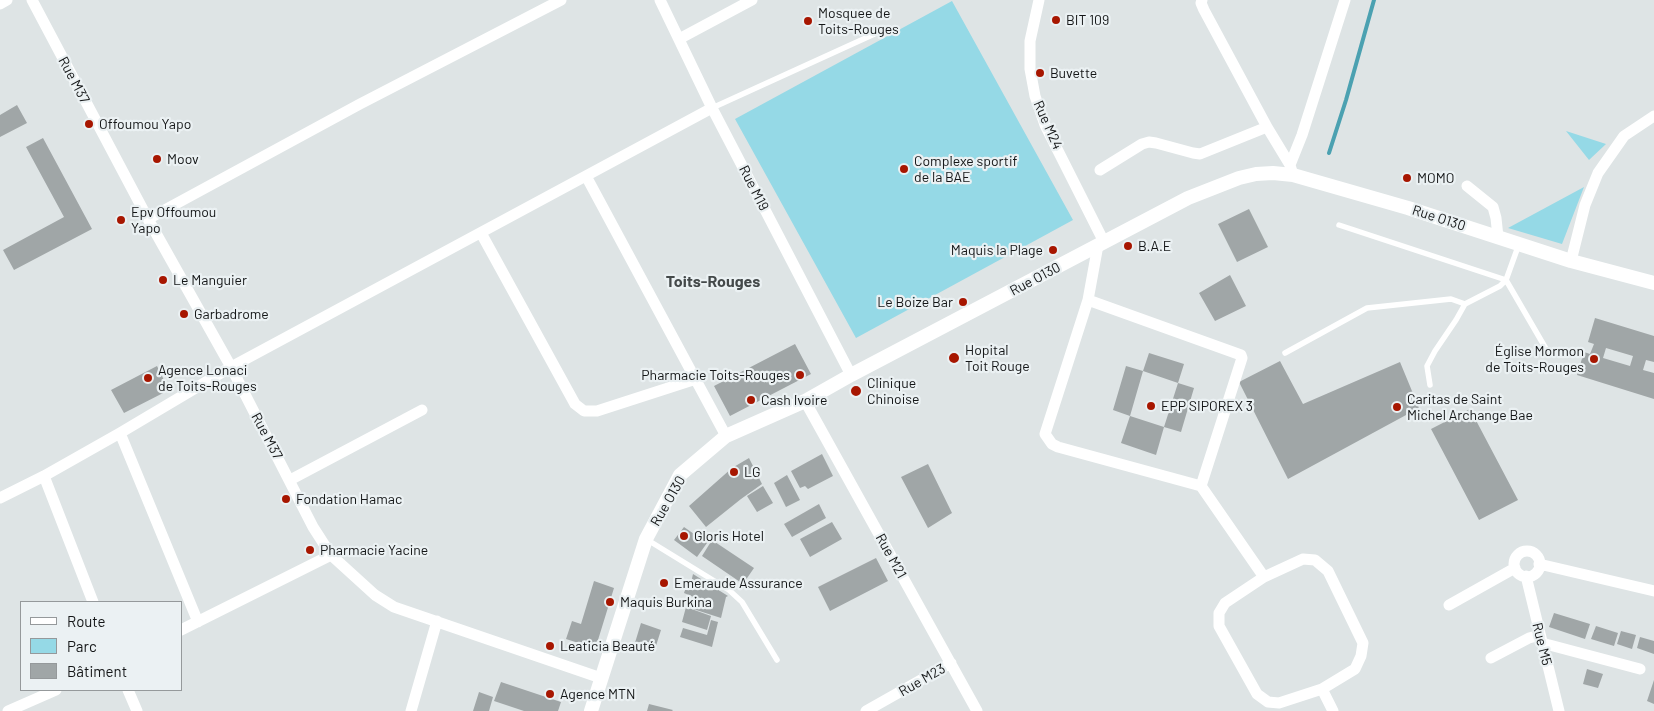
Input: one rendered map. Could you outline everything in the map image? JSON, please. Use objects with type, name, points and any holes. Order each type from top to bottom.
[{"type":"street","points":[[0,4],[7,0]]},
{"type":"street","name":"Rue M37","points":[[32,0],[148,219],[230,367],[313,527],[331,555],[375,595],[394,607],[601,678]]},
{"type":"street","points":[[148,219],[360,104],[561,0]]},
{"type":"street","name":"Rue M19","points":[[660,0],[712,108],[851,375]]},
{"type":"street","points":[[679,39],[752,0]]},
{"type":"street","name":"Rue M24","points":[[1039,0],[1030,41],[1030,69],[1035,96],[1045,125],[1101,244]]},
{"type":"street","points":[[1202,0],[1201,3],[1204,10],[1291,170]]},
{"type":"street","points":[[1291,170],[1345,0]]},
{"type":"street","points":[[0,498],[44,476],[120,433],[230,367],[712,108]]},
{"type":"street","points":[[1571,261],[1585,205],[1598,173],[1624,136],[1654,116]]},
{"type":"street","points":[[1100,170],[1142,144],[1149,142],[1200,154],[1267,127]]},
{"type":"street","name":"Rue O130","points":[[591,711],[646,539],[680,475],[726,436],[805,401],[1188,198],[1239,178],[1291,170],[1571,261],[1654,283]]},
{"type":"street","points":[[586,176],[726,436]]},
{"type":"street","points":[[1467,186],[1493,207],[1498,237]]},
{"type":"street","points":[[481,233],[576,404],[584,411],[597,411],[696,379]]},
{"type":"street","points":[[1101,244],[1088,300],[1045,434],[1052,444],[1058,447],[1201,486],[1264,577]]},
{"type":"street","points":[[1088,300],[1241,355],[1242,358],[1201,486]]},
{"type":"street","name":"Rue M21","points":[[805,401],[977,711]]},
{"type":"street","points":[[290,480],[422,410]]},
{"type":"street","points":[[120,433],[198,622]]},
{"type":"street","points":[[44,476],[93,601]]},
{"type":"street","points":[[1527,551],[1536,555],[1540,564],[1536,573],[1526,576],[1517,572],[1514,563],[1518,554],[1527,551]]},
{"type":"street","points":[[182,630],[331,555]]},
{"type":"street","points":[[1303,559],[1315,560],[1328,571],[1363,643],[1361,656],[1355,668],[1322,689],[1279,703],[1268,702],[1257,694],[1219,626],[1219,613],[1225,603],[1264,577],[1303,559]]},
{"type":"street","points":[[1540,564],[1654,590]]},
{"type":"street","points":[[1449,605],[1515,568]]},
{"type":"street","name":"Rue M5","points":[[1526,576],[1559,711]]},
{"type":"street","points":[[411,711],[437,621]]},
{"type":"street","points":[[1491,658],[1528,638],[1541,639],[1640,669]]},
{"type":"street","name":"Rue M23","points":[[866,711],[951,663]]},
{"type":"street","points":[[1322,689],[1333,711]]},
{"type":"street","points":[[8,711],[54,691]]},
{"type":"street","points":[[128,691],[137,711]]},
{"type":"lane","points":[[712,108],[881,31]]},
{"type":"lane","points":[[1339,225],[1506,280],[1549,354]]},
{"type":"lane","points":[[1430,385],[1427,366],[1465,304],[1500,286],[1506,280],[1519,244]]},
{"type":"lane","points":[[1285,353],[1367,308],[1451,299],[1465,304]]},
{"type":"lane","points":[[646,539],[728,590],[742,602],[778,660]]},
{"type":"green space","name":"Complexe sportif de la BAE","points":[[952,1],[1073,220],[856,338],[735,119]]},
{"type":"green space","points":[[1566,131],[1606,144],[1589,160]]},
{"type":"green space","points":[[1584,187],[1562,244],[1508,228]]},
{"type":"building","points":[[17,105],[27,123],[0,137],[0,115]]},
{"type":"building","points":[[43,138],[92,229],[14,270],[3,250],[64,217],[26,147]]},
{"type":"building","points":[[1249,209],[1268,247],[1237,262],[1218,224]]},
{"type":"building","points":[[1230,275],[1246,306],[1215,321],[1199,293]]},
{"type":"building","name":"Église Mormon de Toits-Rouges","points":[[1595,318],[1654,336],[1654,362],[1646,360],[1643,370],[1654,373],[1654,399],[1577,375],[1584,352],[1590,354],[1594,344],[1588,342]],"holes":[[[1606,348],[1633,356],[1630,366],[1603,358]]]},
{"type":"building","points":[[795,344],[811,374],[730,416],[714,386]]},
{"type":"building","points":[[1149,353],[1184,364],[1178,383],[1143,371]]},
{"type":"building","points":[[1280,361],[1303,404],[1400,362],[1419,408],[1288,479],[1239,382]]},
{"type":"building","name":"Agence Lonaci de Toits-Rouges","points":[[157,366],[169,390],[124,413],[111,390]]},
{"type":"building","points":[[1126,366],[1143,371],[1130,416],[1113,410]]},
{"type":"building","points":[[1178,383],[1194,388],[1181,432],[1164,427]]},
{"type":"building","points":[[1470,409],[1518,500],[1479,520],[1431,429]]},
{"type":"building","points":[[1130,416],[1164,427],[1156,455],[1121,443]]},
{"type":"building","points":[[822,454],[833,476],[808,489],[805,486],[800,488],[791,471]]},
{"type":"building","points":[[749,458],[762,484],[706,527],[689,506],[732,468]]},
{"type":"building","points":[[928,464],[952,513],[928,528],[901,477]]},
{"type":"building","points":[[787,475],[800,500],[786,507],[774,483]]},
{"type":"building","points":[[763,486],[773,503],[757,512],[747,496]]},
{"type":"building","points":[[819,504],[826,518],[792,537],[784,524]]},
{"type":"building","points":[[832,522],[842,539],[810,557],[800,539]]},
{"type":"building","points":[[684,527],[707,543],[697,557],[674,540]]},
{"type":"building","points":[[712,540],[754,568],[743,584],[702,556]]},
{"type":"building","points":[[876,558],[888,581],[830,611],[818,587]]},
{"type":"building","points":[[693,574],[728,596],[726,597],[721,618],[690,608],[696,598],[684,593],[686,587],[690,587]]},
{"type":"building","points":[[594,581],[614,588],[598,640],[591,647],[566,639],[572,621],[581,624]]},
{"type":"building","points":[[686,607],[711,616],[707,630],[682,622]]},
{"type":"building","points":[[1554,613],[1590,624],[1585,639],[1549,627]]},
{"type":"building","points":[[711,620],[718,622],[712,647],[680,637],[683,628],[707,635]]},
{"type":"building","points":[[641,623],[661,630],[654,652],[634,646]]},
{"type":"building","points":[[1596,626],[1618,633],[1614,646],[1591,639]]},
{"type":"building","points":[[1621,631],[1636,635],[1632,649],[1617,644]]},
{"type":"building","points":[[1640,637],[1654,641],[1654,654],[1637,648]]},
{"type":"building","points":[[1587,669],[1603,674],[1598,688],[1583,684]]},
{"type":"building","points":[[1654,680],[1654,704],[1647,701]]},
{"type":"building","points":[[501,682],[561,702],[558,711],[524,711],[494,701]]},
{"type":"building","points":[[479,692],[493,697],[489,711],[473,711]]},
{"type":"building","points":[[649,704],[673,710],[647,711]]},
{"type":"waterway","points":[[1329,153],[1374,0]]},
{"type":"place","name":"BIT 109","points":[[1056,20]]},
{"type":"place","name":"Mosquee de Toits-Rouges","points":[[808,21]]},
{"type":"place","name":"Buvette","points":[[1040,73]]},
{"type":"place","name":"Offoumou Yapo","points":[[89,124]]},
{"type":"place","name":"Moov","points":[[157,159]]},
{"type":"place","name":"Complexe sportif de la BAE","points":[[904,169]]},
{"type":"place","name":"MOMO","points":[[1407,178]]},
{"type":"place","name":"Epv Offoumou Yapo","points":[[121,220]]},
{"type":"place","name":"B.A.E","points":[[1128,246]]},
{"type":"place","name":"Maquis la Plage","points":[[1053,250]]},
{"type":"place","name":"Le Manguier","points":[[163,280]]},
{"type":"place","name":"Le Boize Bar","points":[[963,302]]},
{"type":"place","name":"Garbadrome","points":[[184,314]]},
{"type":"place","name":"Hopital Toit Rouge","points":[[954,358]]},
{"type":"place","name":"Église Mormon de Toits-Rouges","points":[[1594,359]]},
{"type":"place","name":"Pharmacie Toits-Rouges","points":[[800,375]]},
{"type":"place","name":"Agence Lonaci de Toits-Rouges","points":[[148,378]]},
{"type":"place","name":"Clinique Chinoise","points":[[856,391]]},
{"type":"place","name":"Cash Ivoire","points":[[751,400]]},
{"type":"place","name":"EPP SIPOREX 3","points":[[1151,406]]},
{"type":"place","name":"Caritas de Saint Michel Archange Bae","points":[[1397,407]]},
{"type":"place","name":"LG","points":[[734,472]]},
{"type":"place","name":"Fondation Hamac","points":[[286,499]]},
{"type":"place","name":"Gloris Hotel","points":[[684,536]]},
{"type":"place","name":"Pharmacie Yacine","points":[[310,550]]},
{"type":"place","name":"Emeraude Assurance","points":[[664,583]]},
{"type":"place","name":"Maquis Burkina","points":[[610,602]]},
{"type":"place","name":"Leaticia Beauté","points":[[550,646]]},
{"type":"place","name":"Agence MTN","points":[[550,694]]},
{"type":"district","name":"Toits-Rouges","points":[[713,282]]}]
